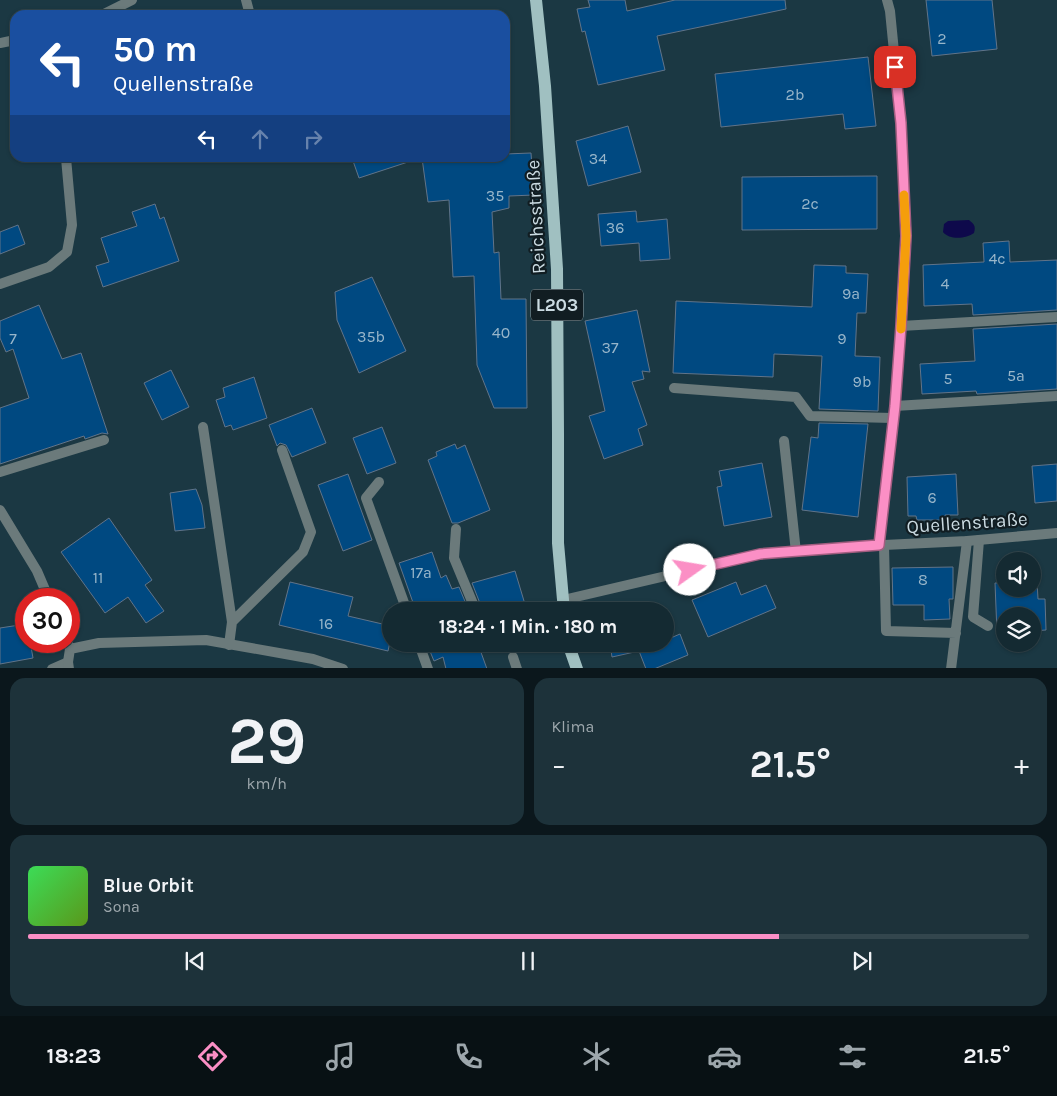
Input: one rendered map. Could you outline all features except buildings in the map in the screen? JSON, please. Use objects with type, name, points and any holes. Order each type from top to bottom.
[{"type":"main road","name":"Reichsstraße","points":[[536,0],[545,86],[557,269],[558,543],[564,602]]},
{"type":"main road","points":[[571,652],[577,668]]},
{"type":"street","points":[[112,10],[132,0]]},
{"type":"street","name":"Quellenstraße","points":[[882,545],[895,406],[906,236],[901,123],[890,11],[887,0]]},
{"type":"street","points":[[0,284],[49,267],[67,252],[72,225],[66,162]]},
{"type":"street","points":[[901,326],[1057,317]]},
{"type":"street","points":[[674,388],[796,397],[810,416],[894,418]]},
{"type":"street","points":[[895,406],[1057,396]]},
{"type":"street","points":[[203,427],[232,622],[229,645]]},
{"type":"street","points":[[0,472],[104,440]]},
{"type":"street","points":[[784,441],[796,552]]},
{"type":"street","points":[[232,622],[303,552],[311,532],[282,450]]},
{"type":"street","points":[[379,482],[366,498],[404,602]]},
{"type":"street","points":[[0,510],[37,570],[44,588]]},
{"type":"street","points":[[456,529],[454,558],[472,602]]},
{"type":"street","name":"Quellenstraße","points":[[579,602],[760,554],[967,541],[1057,533]]},
{"type":"street","points":[[979,540],[973,617],[988,626]]},
{"type":"street","points":[[951,668],[967,541]]},
{"type":"street","points":[[882,545],[886,631],[956,633]]},
{"type":"street","points":[[80,644],[206,640],[313,659],[343,668]]},
{"type":"street","points":[[422,652],[428,668]]},
{"type":"street","points":[[513,657],[517,668]]},
{"type":"street","points":[[52,668],[68,665]]},
{"type":"shaded area","points":[[969,220],[975,227],[974,233],[971,235],[953,237],[943,232],[944,224],[948,221]]},
{"type":"slow traffic","points":[[901,329],[906,236],[904,195]]},
{"type":"route","points":[[690,570],[760,554],[879,545],[895,406],[906,236],[901,123],[895,67]]}]
